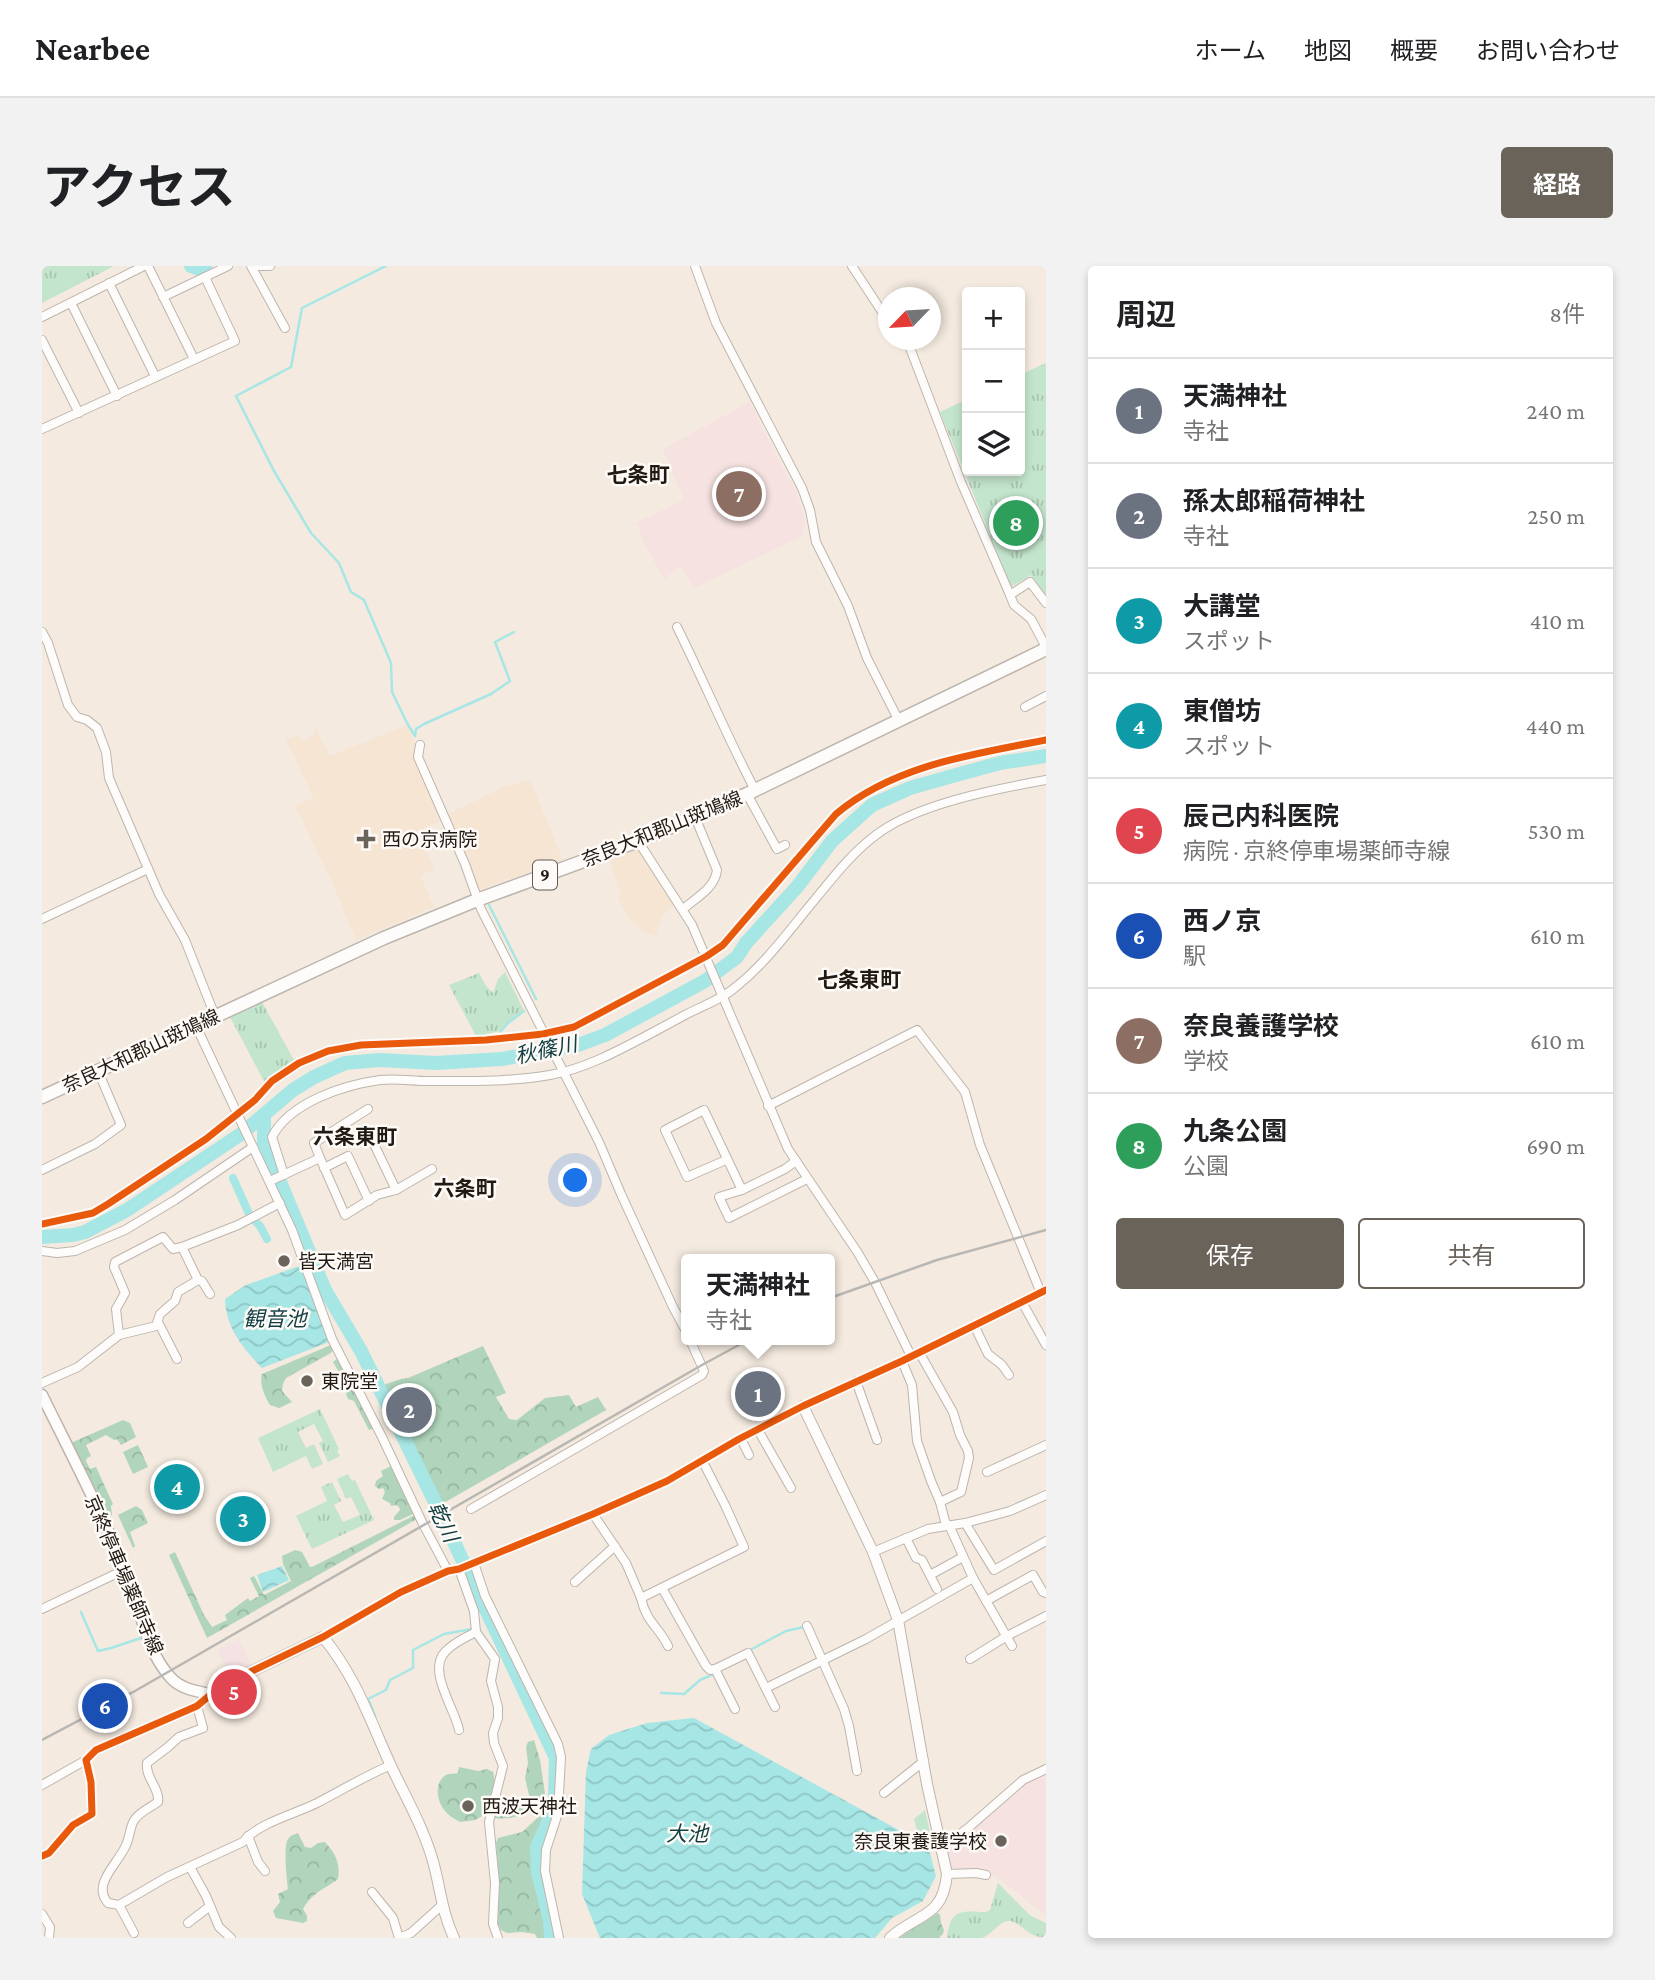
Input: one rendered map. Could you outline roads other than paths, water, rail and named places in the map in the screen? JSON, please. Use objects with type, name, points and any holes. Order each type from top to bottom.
[{"type":"main road","name":"奈良大和郡山斑鳩線","points":[[42,1097],[384,938],[477,900],[638,841],[751,792],[1046,648]]},
{"type":"main road","name":"京終停車場薬師寺線","points":[[42,1395],[74,1458],[124,1570],[160,1663],[182,1687],[210,1694]]},
{"type":"street","points":[[42,317],[146,266],[194,359]]},
{"type":"street","points":[[163,297],[228,266]]},
{"type":"street","points":[[251,266],[285,328]]},
{"type":"street","points":[[257,266],[270,266]]},
{"type":"street","points":[[695,266],[716,323],[803,488],[816,542],[848,606],[867,658],[899,721]]},
{"type":"street","points":[[852,266],[878,306]]},
{"type":"street","points":[[42,429],[235,341],[205,277]]},
{"type":"street","points":[[109,283],[155,376]]},
{"type":"street","points":[[71,303],[117,396]]},
{"type":"street","points":[[42,340],[79,413]]},
{"type":"street","points":[[911,350],[961,482],[1014,605],[1031,619],[1046,648]]},
{"type":"street","points":[[1010,596],[1030,582],[1046,603]]},
{"type":"street","points":[[677,627],[778,849]]},
{"type":"street","points":[[42,632],[68,705],[77,717],[87,720],[97,728],[106,752],[109,778],[159,894],[186,940],[215,1016]]},
{"type":"street","points":[[1025,707],[1046,696]]},
{"type":"street","points":[[420,745],[418,757],[465,864],[477,900],[599,1142],[681,1320]]},
{"type":"street","points":[[284,1175],[271,1137],[277,1125],[302,1106],[340,1087],[383,1079],[426,1081],[533,1077],[563,1071],[599,1059],[721,993],[730,992],[776,949],[818,895],[858,851],[892,824],[924,811],[1006,787],[1046,780]]},
{"type":"street","points":[[683,909],[712,885],[716,878],[717,870],[695,817]]},
{"type":"street","points":[[638,841],[683,909],[706,956],[788,1149],[858,1253],[915,1354],[953,1412],[969,1458],[961,1492],[940,1502]]},
{"type":"street","points":[[42,919],[148,869]]},
{"type":"street","points":[[196,1026],[292,1230],[332,1339],[448,1571]]},
{"type":"street","points":[[42,1785],[86,1760],[96,1750],[197,1706],[221,1686],[323,1637],[401,1592],[665,1482],[803,1406],[902,1361],[1043,1291],[980,1145],[965,1092],[917,1030],[768,1106]]},
{"type":"street","points":[[42,1170],[95,1144],[121,1125],[98,1071]]},
{"type":"street","points":[[368,1109],[314,1143],[345,1215],[377,1195],[396,1190],[432,1169]]},
{"type":"street","points":[[726,1160],[687,1177],[665,1130],[704,1110],[742,1190]]},
{"type":"street","points":[[374,1136],[373,1142],[396,1190]]},
{"type":"street","points":[[42,1251],[75,1251],[125,1230],[253,1147]]},
{"type":"street","points":[[324,1168],[348,1156],[369,1200]]},
{"type":"street","points":[[270,1181],[320,1158]]},
{"type":"street","points":[[796,1161],[742,1190],[719,1197],[729,1218],[807,1179]]},
{"type":"street","points":[[119,1335],[116,1309],[125,1293],[114,1267],[115,1262],[163,1237],[173,1249],[182,1247],[238,1225],[280,1203]]},
{"type":"street","points":[[182,1247],[198,1280],[202,1281],[209,1294]]},
{"type":"street","points":[[42,1383],[78,1367],[119,1335],[156,1326],[160,1314],[175,1301],[178,1292],[198,1280]]},
{"type":"street","points":[[1022,1302],[1046,1345]]},
{"type":"street","points":[[158,1322],[177,1359]]},
{"type":"street","points":[[974,1325],[988,1354],[1002,1365],[1009,1375]]},
{"type":"street","points":[[471,1509],[702,1376],[704,1371],[692,1345]]},
{"type":"street","points":[[902,1361],[912,1385],[917,1441],[948,1525],[973,1578],[1013,1646]]},
{"type":"street","points":[[856,1381],[877,1440]]},
{"type":"street","points":[[803,1406],[873,1552],[898,1620],[947,1874],[946,1887],[938,1905],[890,1938]]},
{"type":"street","points":[[758,1430],[791,1488]]},
{"type":"street","points":[[741,1439],[749,1455]]},
{"type":"street","points":[[987,1472],[1046,1445]]},
{"type":"street","points":[[641,1598],[744,1546],[703,1462]]},
{"type":"street","points":[[873,1552],[928,1529],[1010,1511],[1046,1495]]},
{"type":"street","points":[[593,1514],[626,1563],[647,1616],[668,1646]]},
{"type":"street","points":[[965,1523],[994,1570],[1046,1541]]},
{"type":"street","points":[[906,1538],[916,1558],[922,1560],[937,1589]]},
{"type":"street","points":[[575,1582],[615,1546]]},
{"type":"street","points":[[930,1575],[964,1557]]},
{"type":"street","points":[[474,1563],[485,1596],[558,1744],[561,1756],[558,1813],[546,1850],[545,1871],[559,1938]]},
{"type":"street","points":[[459,1569],[474,1611],[475,1632],[495,1659],[491,1681],[498,1718],[493,1733],[503,1766],[489,1822],[495,1883],[493,1924],[498,1938]]},
{"type":"street","points":[[42,1609],[124,1570]]},
{"type":"street","points":[[986,1601],[1033,1575],[1046,1593]]},
{"type":"street","points":[[766,1688],[918,1611],[973,1578]]},
{"type":"street","points":[[662,1588],[706,1666],[710,1670],[715,1669],[748,1653],[775,1707]]},
{"type":"street","points":[[970,1659],[1046,1616]]},
{"type":"street","points":[[807,1626],[849,1726],[857,1771]]},
{"type":"street","points":[[459,1730],[444,1693],[439,1663],[447,1650],[475,1632]]},
{"type":"street","points":[[323,1637],[352,1678],[418,1822],[434,1865],[442,1905],[454,1938]]},
{"type":"street","points":[[715,1669],[735,1709]]},
{"type":"street","points":[[197,1706],[203,1728],[179,1737],[147,1763],[147,1774],[159,1797],[158,1802],[135,1819],[126,1846],[105,1879],[101,1888],[108,1903],[119,1905],[167,1877],[243,1842],[248,1836],[391,1765]]},
{"type":"street","points":[[42,1856],[49,1853],[73,1825],[92,1814],[91,1783],[86,1760]]},
{"type":"street","points":[[884,1793],[924,1761]]},
{"type":"street","points":[[941,1848],[1023,1780],[1046,1769]]},
{"type":"street","points":[[248,1836],[264,1871]]},
{"type":"street","points":[[190,1867],[219,1927],[231,1938]]},
{"type":"street","points":[[947,1874],[976,1872],[986,1875]]},
{"type":"street","points":[[372,1892],[393,1918],[399,1938],[411,1933],[442,1905]]},
{"type":"street","points":[[119,1905],[134,1933]]},
{"type":"street","points":[[188,1923],[210,1906]]},
{"type":"street","points":[[42,1914],[50,1927],[49,1938]]},
{"type":"water","name":"観音池","points":[[302,1265],[329,1342],[262,1368],[236,1336],[228,1319],[225,1299],[246,1285]]},
{"type":"water","points":[[282,1566],[289,1580],[263,1592],[257,1575]]},
{"type":"water","name":"大池","points":[[694,1718],[928,1846],[936,1876],[923,1901],[892,1918],[875,1938],[600,1938],[582,1894],[586,1772],[591,1749],[609,1735],[647,1723]]},
{"type":"waterway","points":[[191,266],[199,269],[205,266]]},
{"type":"waterway","points":[[386,266],[302,308],[291,367],[236,396],[274,471],[311,533],[339,563],[351,592],[364,600],[391,663],[392,692],[415,736]]},
{"type":"waterway","points":[[415,736],[416,729],[424,724],[491,694],[510,681],[495,642],[514,632]]},
{"type":"waterway","name":"秋篠川","points":[[42,1237],[85,1232],[127,1210],[241,1134],[293,1090],[345,1063],[380,1060],[436,1063],[502,1059],[578,1045],[605,1035],[705,981],[737,957],[832,841],[872,805],[910,788],[956,775],[1000,763],[1046,756]]},
{"type":"waterway","points":[[489,905],[536,999]]},
{"type":"waterway","points":[[501,1031],[524,1011]]},
{"type":"waterway","name":"乾川","points":[[264,1115],[264,1142],[325,1290],[361,1351],[556,1758],[552,1814],[537,1847],[538,1872],[550,1920],[551,1938]]},
{"type":"waterway","points":[[233,1178],[250,1216],[267,1239]]},
{"type":"waterway","points":[[81,1612],[98,1651],[141,1638]]},
{"type":"waterway","points":[[750,1650],[786,1631],[804,1627]]},
{"type":"waterway","points":[[375,1716],[368,1699],[386,1690],[390,1680],[413,1668],[413,1650],[444,1634],[472,1629]]},
{"type":"waterway","points":[[661,1693],[684,1694],[700,1680],[714,1674]]},
{"type":"railway","points":[[835,1296],[937,1260],[1046,1230]]},
{"type":"railway","points":[[42,1740],[135,1691],[739,1345]]},
{"type":"place","name":"奈良養護学校","points":[[739,494]]},
{"type":"place","name":"九条公園","points":[[1016,523]]},
{"type":"place","name":"西の京病院","points":[[366,839]]},
{"type":"place","name":"皆天満宮","points":[[284,1261]]},
{"type":"place","name":"東院堂","points":[[307,1381]]},
{"type":"place","name":"天満神社","points":[[758,1394]]},
{"type":"place","name":"孫太郎稲荷神社","points":[[409,1410]]},
{"type":"place","name":"東僧坊","points":[[177,1487]]},
{"type":"place","name":"大講堂","points":[[243,1519]]},
{"type":"place","name":"辰己内科医院","points":[[234,1692]]},
{"type":"place","name":"西ノ京","points":[[105,1706]]},
{"type":"place","name":"西波天神社","points":[[468,1806]]},
{"type":"place","name":"奈良東養護学校","points":[[1001,1841]]},
{"type":"district","name":"七条町","points":[[638,475]]},
{"type":"district","name":"七条東町","points":[[859,980]]},
{"type":"district","name":"六条東町","points":[[355,1137]]},
{"type":"district","name":"六条町","points":[[465,1189]]}]
